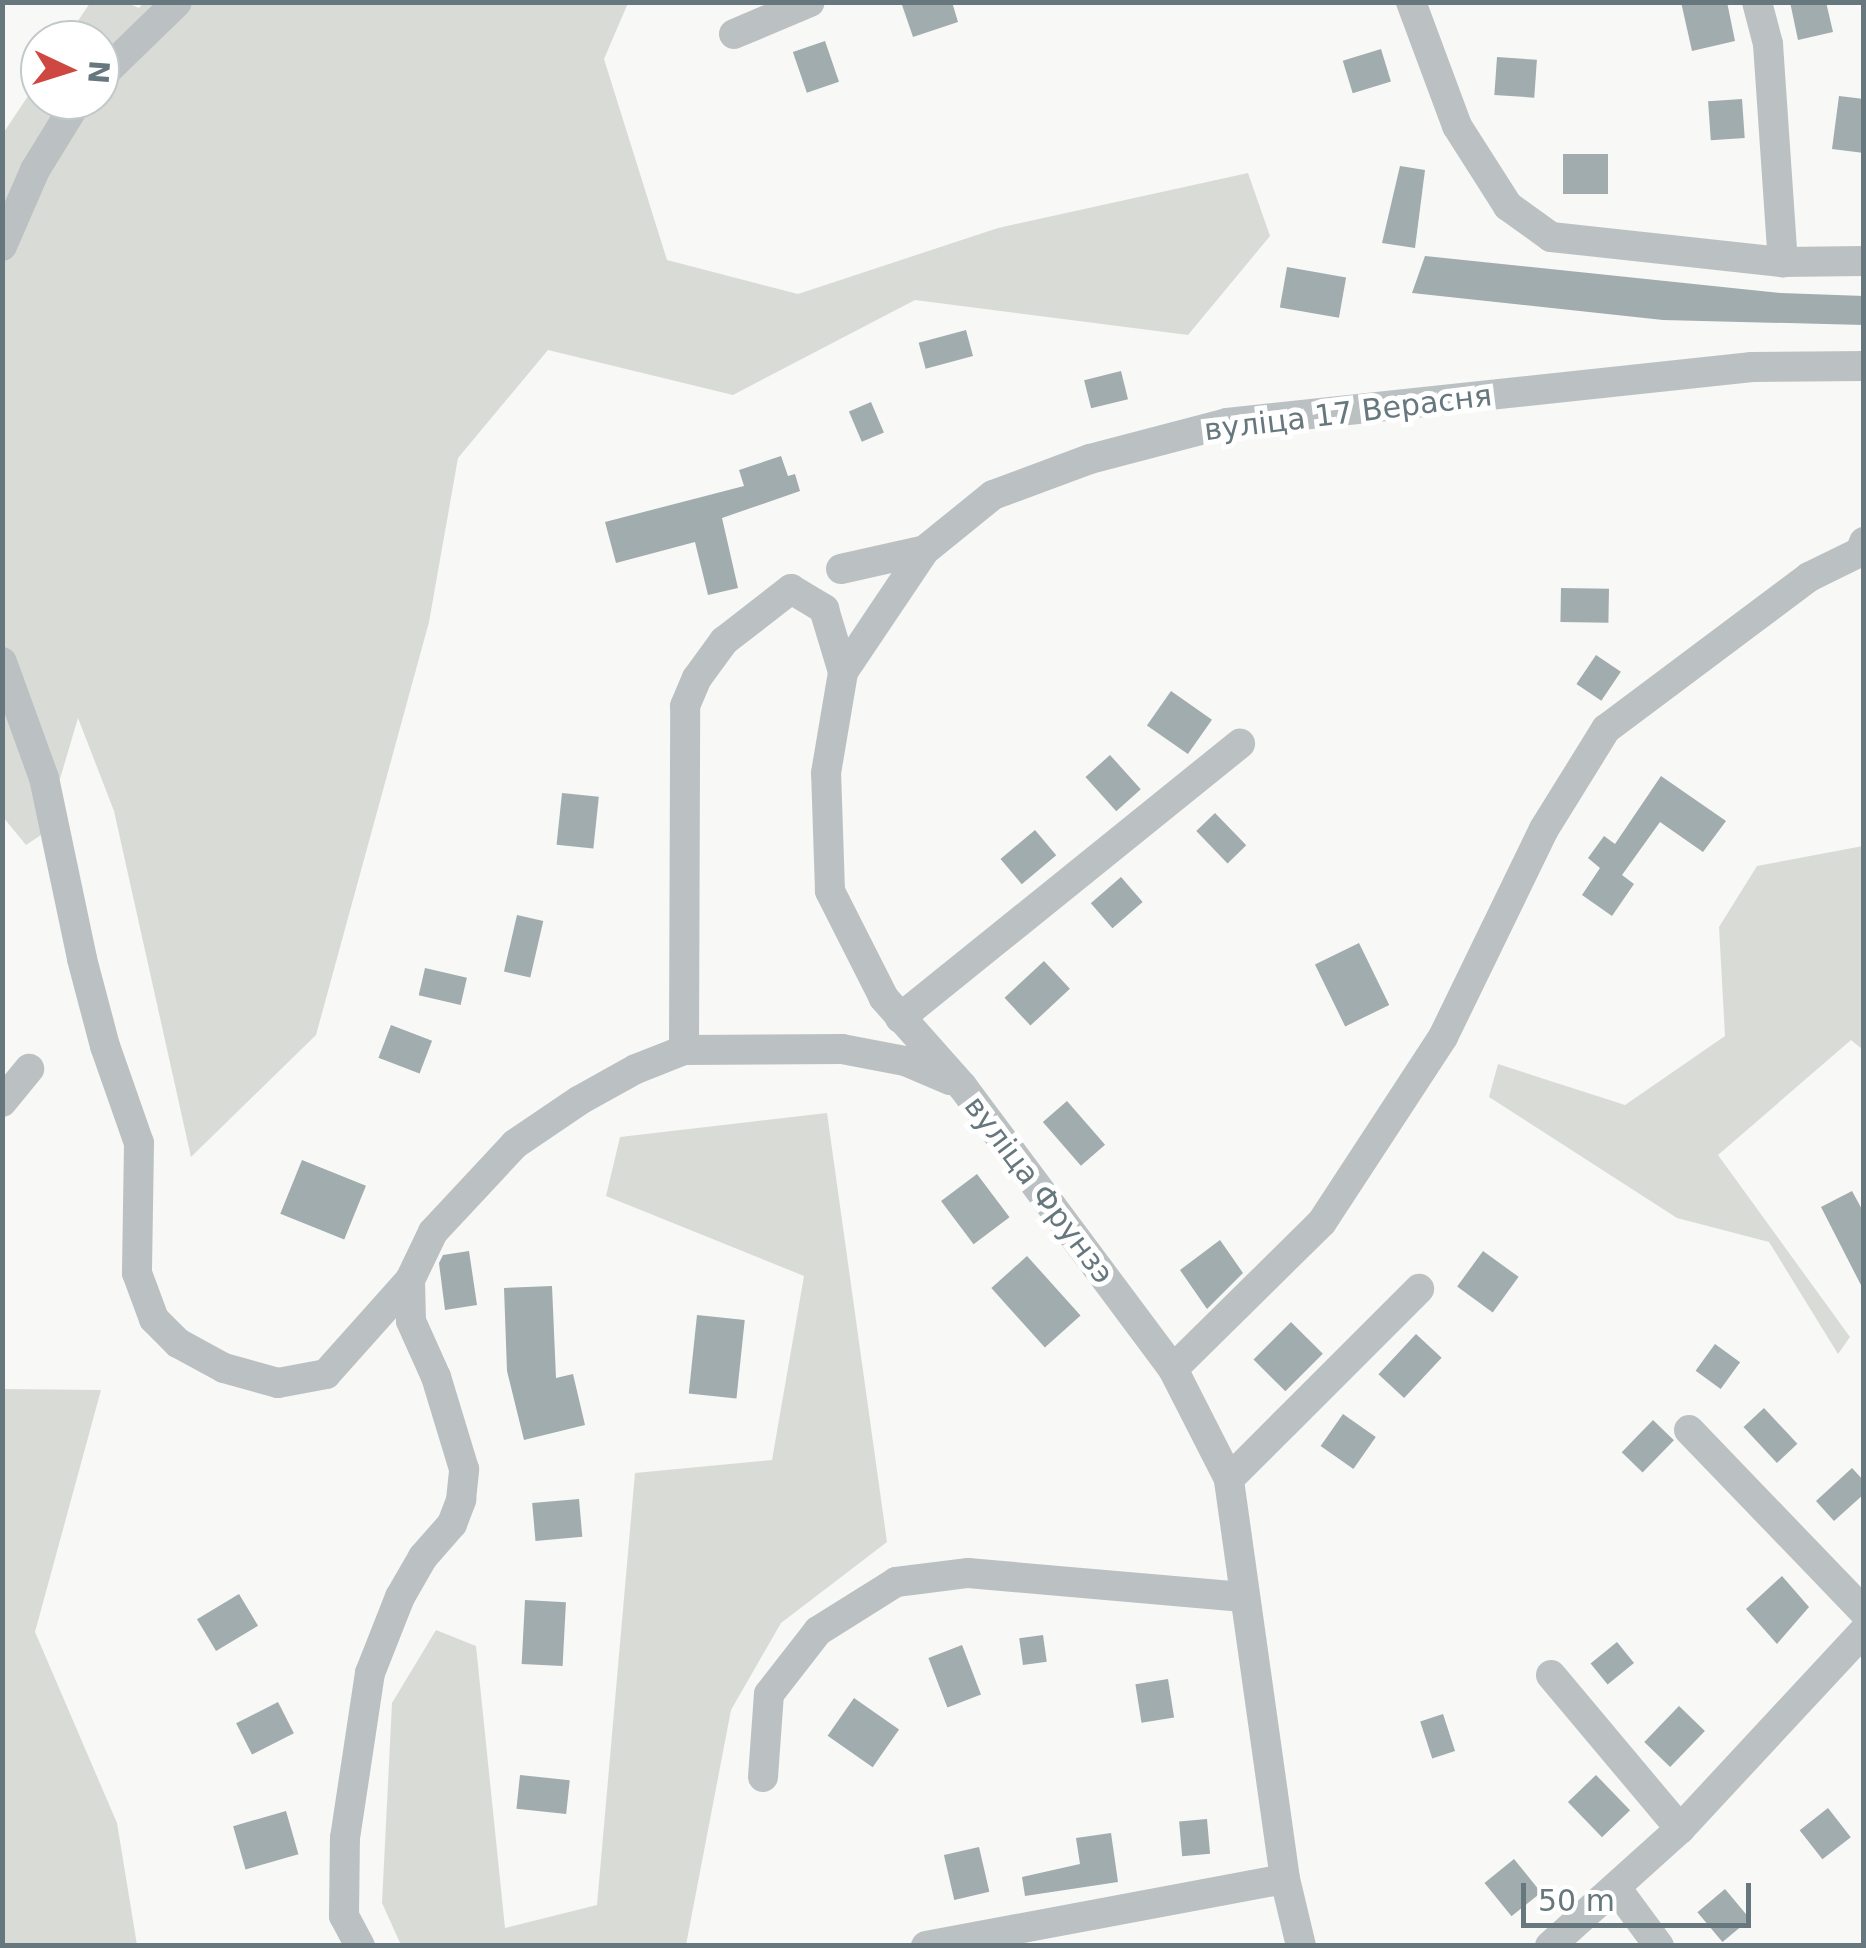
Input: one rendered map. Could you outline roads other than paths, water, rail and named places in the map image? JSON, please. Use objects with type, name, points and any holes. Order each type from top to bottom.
[{"type":"street","points":[[120,58],[177,2]]},
{"type":"street","points":[[734,34],[810,2]]},
{"type":"street","points":[[1410,2],[1458,126],[1508,206],[1551,237],[1783,262],[1864,261]]},
{"type":"street","points":[[1758,2],[1768,44],[1783,262]]},
{"type":"street","points":[[2,246],[35,170],[66,120]]},
{"type":"street","name":"вуліца 17 Верасня","points":[[962,1086],[884,998],[830,892],[826,772],[842,672],[924,550],[993,495],[1090,459],[1227,423],[1752,367],[1864,366]]},
{"type":"street","points":[[1173,1369],[1322,1222],[1443,1037],[1544,830],[1606,729],[1809,576],[1860,552],[1864,542]]},
{"type":"street","points":[[841,570],[924,550]]},
{"type":"street","points":[[684,1050],[685,706],[697,678],[724,642],[791,589],[824,609],[842,672]]},
{"type":"street","name":"вуліца Фрунзэ","points":[[2,662],[44,778],[82,959],[105,1046],[139,1143],[137,1273],[154,1319],[178,1342],[224,1368],[278,1382],[326,1374],[410,1280],[433,1232],[515,1144],[622,1076],[684,1050],[842,1050],[905,1061],[962,1086],[1173,1369],[1229,1479],[1284,1879],[1301,1946]]},
{"type":"street","points":[[900,1018],[1240,744]]},
{"type":"street","points":[[2,1102],[29,1069]]},
{"type":"street","points":[[360,1946],[344,1916],[345,1838],[370,1673],[400,1597],[424,1556],[452,1524],[464,1469],[436,1377],[411,1320],[410,1280]]},
{"type":"street","points":[[1229,1479],[1419,1289]]},
{"type":"street","points":[[1689,1430],[1864,1612]]},
{"type":"street","points":[[763,1777],[769,1694],[818,1631],[896,1582],[968,1574],[1243,1597]]},
{"type":"street","points":[[1550,1946],[1618,1889],[1680,1829],[1864,1631]]},
{"type":"street","points":[[1551,1676],[1680,1829]]},
{"type":"street","points":[[926,1946],[1284,1879]]},
{"type":"street","points":[[1618,1889],[1659,1946]]}]
